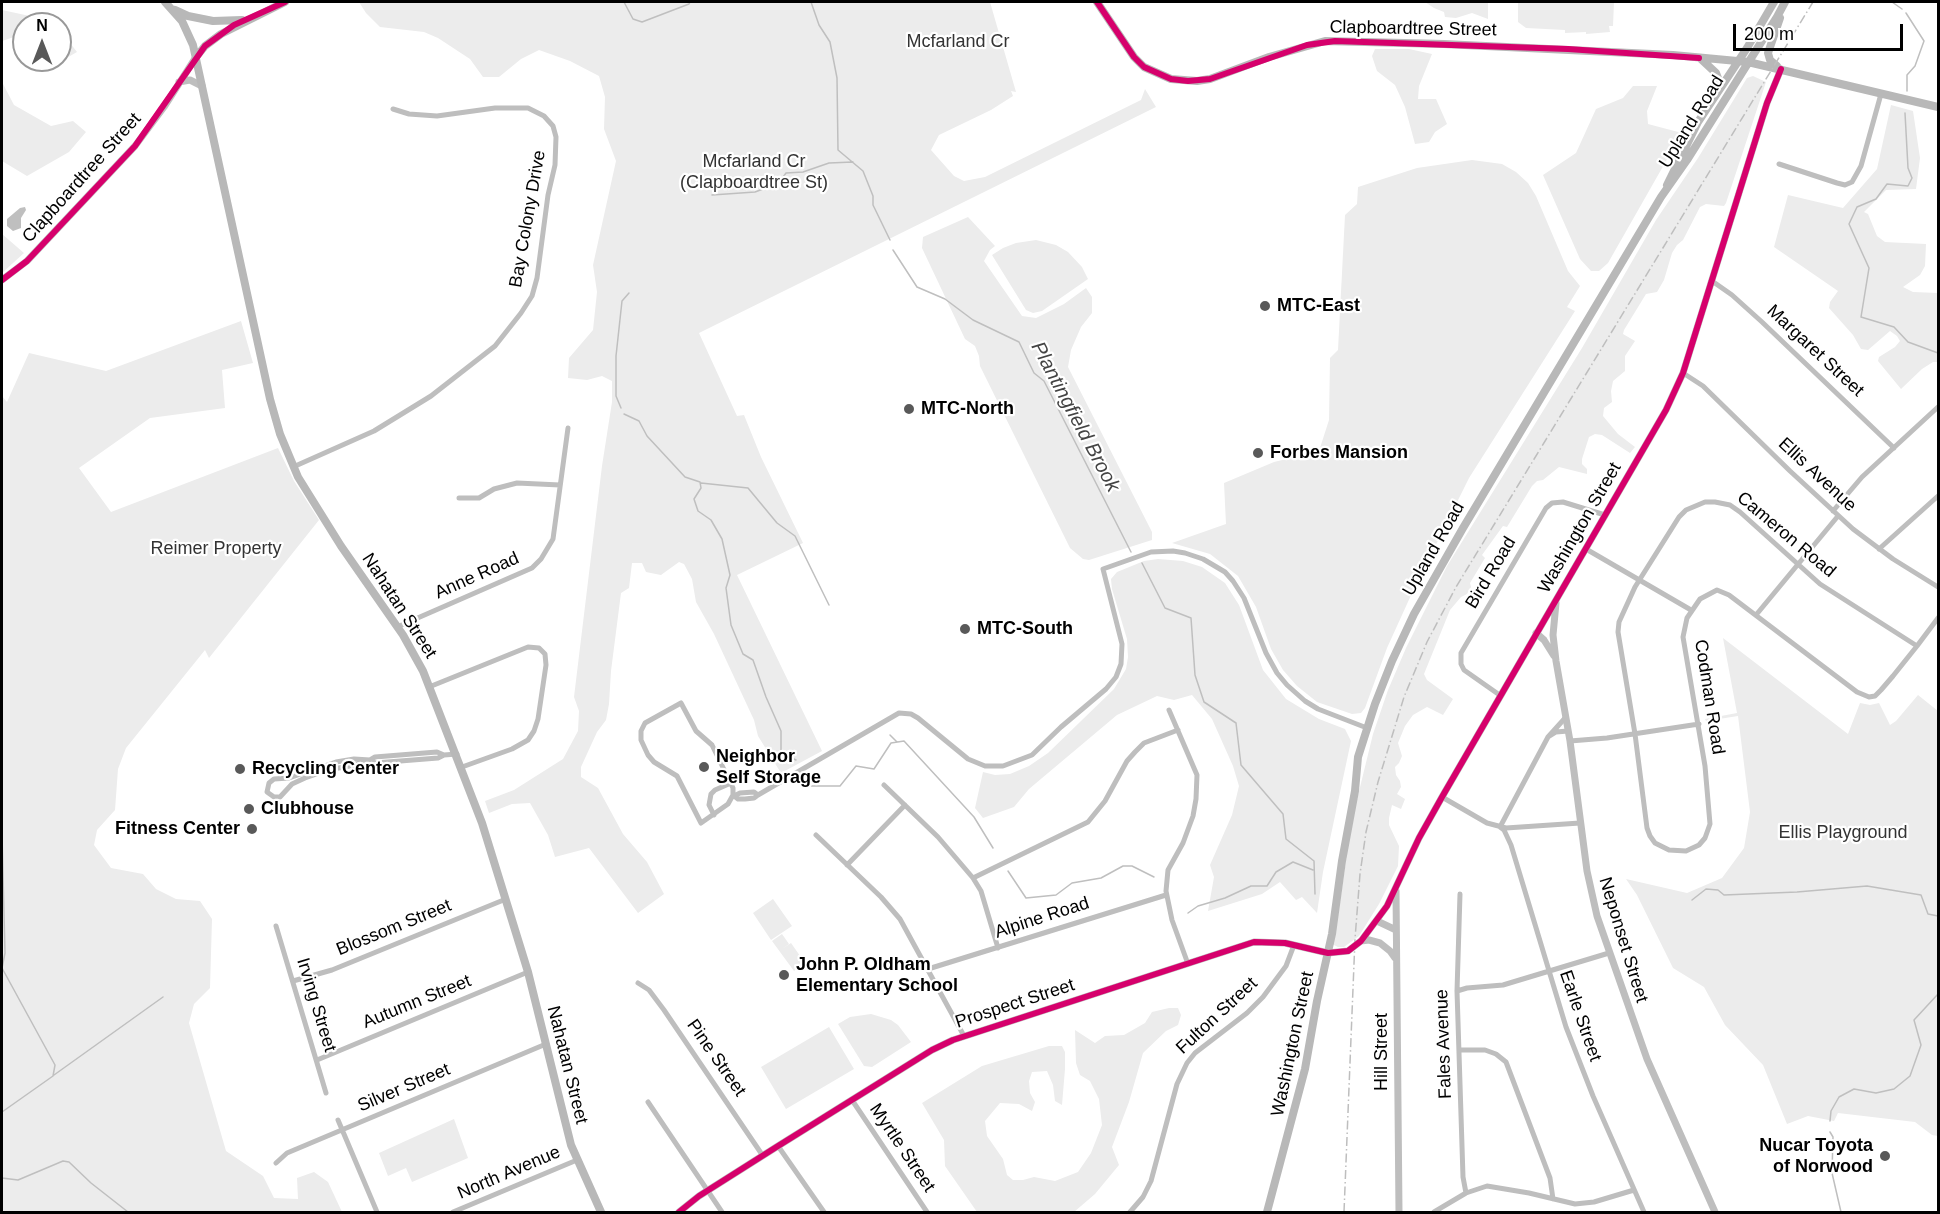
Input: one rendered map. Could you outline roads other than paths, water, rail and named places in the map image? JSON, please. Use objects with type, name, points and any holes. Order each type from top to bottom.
[{"type":"main road","name":"Clapboardtree Street","points":[[196,57],[213,40],[247,19],[285,2]]},
{"type":"main road","name":"Clapboardtree Street","points":[[1097,2],[1134,57],[1144,67],[1171,79],[1188,81],[1210,79],[1307,45],[1335,41],[1557,49],[1748,62],[1938,107]]},
{"type":"main road","points":[[1737,61],[1774,2]]},
{"type":"main road","points":[[1748,62],[1783,2]]},
{"type":"main road","points":[[1781,69],[1770,60],[1768,53],[1783,2]]},
{"type":"main road","name":"Clapboardtree Street","points":[[168,4],[188,16],[213,21],[247,19]]},
{"type":"main road","name":"Nahatan Street","points":[[168,4],[189,34],[196,57],[280,434],[293,467],[341,546],[417,658],[457,754],[482,823],[528,972],[571,1145],[601,1212]]},
{"type":"main road","points":[[1699,58],[1716,73],[1719,81],[1717,93]]},
{"type":"main road","name":"Upland Road","points":[[1661,197],[1684,148],[1737,61]]},
{"type":"main road","name":"Upland Road","points":[[1328,953],[1359,758],[1367,728],[1392,661],[1430,587],[1661,197],[1687,160],[1748,62]]},
{"type":"main road","name":"Washington Street","points":[[1267,1212],[1301,1087],[1328,953]]},
{"type":"street","name":"Clapboardtree Street","points":[[2,280],[27,261],[129,153],[196,57]]},
{"type":"street","name":"Washington Street","points":[[1328,953],[1348,951],[1361,941],[1377,921],[1396,890],[1408,860],[1442,797],[1666,410],[1683,373],[1764,110],[1781,69]]},
{"type":"street","points":[[179,82],[190,80],[202,86]]},
{"type":"street","points":[[1779,164],[1845,185],[1852,182],[1861,166],[1881,94]]},
{"type":"street","name":"Bay Colony Drive","points":[[293,467],[374,431],[440,389],[495,346],[532,296],[537,278],[555,165],[556,137],[553,126],[536,111],[519,107],[436,116],[409,114],[393,109]]},
{"type":"street","name":"Margaret Street","points":[[1712,281],[1755,315],[1894,448]]},
{"type":"street","name":"Ellis Avenue","points":[[1683,373],[1703,386],[1836,513],[1879,549],[1938,587]]},
{"type":"street","points":[[1756,615],[1798,566],[1863,477],[1938,408]]},
{"type":"street","name":"Anne Road","points":[[397,627],[532,568],[549,549],[553,539],[568,428]]},
{"type":"street","points":[[459,498],[479,498],[508,484],[560,486]]},
{"type":"street","points":[[1879,549],[1938,496]]},
{"type":"street","name":"Bird Road","points":[[1501,696],[1464,670],[1461,664],[1461,653],[1546,508],[1557,501],[1563,501],[1605,515]]},
{"type":"street","name":"Cameron Road","points":[[1635,734],[1618,632],[1619,622],[1640,579],[1680,517],[1695,505],[1715,501],[1730,505],[1798,566],[1836,595],[1917,646]]},
{"type":"street","points":[[1586,549],[1691,610],[1700,599],[1717,590],[1729,595],[1863,696],[1875,696],[1881,690],[1938,618]]},
{"type":"street","points":[[735,795],[728,804],[701,823],[677,776],[658,766],[649,757],[641,740],[641,732],[645,723],[681,703],[696,731],[712,745],[738,799],[754,798],[897,713],[908,713],[918,718],[968,759],[985,766],[1003,766],[1032,755],[1061,727],[1106,690],[1119,671],[1122,644],[1102,569],[1140,555],[1162,550],[1198,557],[1225,572],[1240,591],[1266,653],[1287,685],[1318,709],[1367,728]]},
{"type":"street","name":"Neponset Street","points":[[1557,598],[1553,635],[1556,661],[1590,883],[1609,953],[1644,1050],[1714,1212]]},
{"type":"street","name":"Codman Road","points":[[1635,734],[1644,809],[1650,836],[1655,843],[1669,850],[1686,851],[1699,845],[1705,838],[1710,824],[1699,724],[1683,644],[1685,627],[1691,610]]},
{"type":"street","points":[[1538,631],[1553,635]]},
{"type":"street","name":"Neponset Street","points":[[1538,631],[1556,661]]},
{"type":"street","points":[[429,687],[528,647],[539,648],[545,654],[546,665],[538,719],[528,740],[512,749],[462,768]]},
{"type":"street","points":[[1169,710],[1196,768],[1198,785],[1188,831],[1168,870],[1166,895],[1172,920],[1188,964]]},
{"type":"street","points":[[1500,826],[1548,736],[1566,717]]},
{"type":"street","points":[[1570,741],[1699,724]]},
{"type":"street","points":[[973,878],[1088,822],[1105,801],[1127,761],[1135,752],[1144,743],[1178,730]]},
{"type":"street","points":[[1548,736],[1556,732],[1568,731]]},
{"type":"street","points":[[370,760],[313,775],[292,784],[277,797],[267,792],[269,783],[336,762],[354,759],[370,760],[375,763],[438,758],[444,754],[457,754]]},
{"type":"street","points":[[714,815],[709,805],[711,794],[731,783]]},
{"type":"street","points":[[884,785],[938,837],[973,878],[981,891],[998,948]]},
{"type":"street","points":[[1442,797],[1487,823],[1500,826],[1516,829],[1580,823]]},
{"type":"street","points":[[847,865],[905,805]]},
{"type":"street","name":"Earle Street","points":[[1500,826],[1511,845],[1548,972],[1578,1060],[1644,1212]]},
{"type":"street","points":[[816,835],[881,897],[900,919],[963,1036]]},
{"type":"street","name":"Hill Street","points":[[1396,890],[1399,1212]]},
{"type":"street","name":"Fales Avenue","points":[[1460,894],[1457,991],[1463,1177],[1466,1193]]},
{"type":"street","name":"Alpine Road","points":[[928,969],[1166,895]]},
{"type":"street","name":"Blossom Street","points":[[293,981],[332,970],[506,899]]},
{"type":"street","points":[[1377,921],[1396,930]]},
{"type":"street","name":"Irving Street","points":[[276,926],[326,1093]]},
{"type":"street","points":[[1361,941],[1369,940],[1380,943],[1396,960]]},
{"type":"street","name":"Prospect Street","points":[[679,1212],[778,1146],[932,1050],[963,1036],[1254,942],[1273,941],[1328,953]]},
{"type":"street","name":"Fulton Street","points":[[1130,1212],[1143,1197],[1151,1180],[1180,1076],[1187,1063],[1195,1053],[1263,997],[1286,966],[1294,945]]},
{"type":"street","points":[[1457,991],[1503,985],[1609,953]]},
{"type":"street","name":"Autumn Street","points":[[317,1060],[528,972]]},
{"type":"street","name":"Pine Street","points":[[638,982],[649,990],[664,1010],[763,1156]]},
{"type":"street","name":"Silver Street","points":[[276,1164],[287,1153],[546,1044]]},
{"type":"street","points":[[1459,1050],[1485,1050],[1497,1054],[1506,1062],[1550,1178],[1553,1199]]},
{"type":"street","name":"Myrtle Street","points":[[852,1100],[927,1212]]},
{"type":"street","points":[[648,1102],[722,1212]]},
{"type":"street","points":[[338,1120],[376,1212]]},
{"type":"street","points":[[778,1146],[824,1212]]},
{"type":"street","name":"North Avenue","points":[[453,1212],[577,1161]]},
{"type":"street","points":[[1434,1212],[1480,1187],[1494,1186],[1583,1204],[1634,1190]]},
{"type":"waterway","points":[[624,2],[633,19],[642,22],[690,2]]},
{"type":"waterway","name":"Plantingfield Brook","points":[[811,2],[819,25],[830,42],[837,78],[838,150],[863,171],[873,196],[873,205],[890,240]]},
{"type":"waterway","points":[[1892,2],[1902,9]]},
{"type":"waterway","points":[[1906,13],[1924,41],[1915,66],[1907,75],[1907,91]]},
{"type":"waterway","points":[[1905,113],[1908,168],[1912,178],[1908,186],[1887,184],[1876,199],[1857,207],[1849,224],[1869,268],[1861,317],[1894,327],[1908,342],[1938,353]]},
{"type":"waterway","points":[[712,195],[755,192],[779,183],[786,173],[803,172],[829,163],[853,162]]},
{"type":"waterway","name":"Plantingfield Brook","points":[[893,250],[917,287],[945,299],[973,320],[1019,342],[1034,373],[1044,381],[1131,552]]},
{"type":"waterway","points":[[621,408],[616,396],[616,356],[622,301],[629,293]]},
{"type":"waterway","points":[[624,414],[639,421],[647,436],[685,477],[700,482],[701,488],[694,499],[698,511],[711,520],[722,539],[730,575],[726,588],[731,625],[743,654],[753,660],[781,731],[781,753],[796,760]]},
{"type":"waterway","points":[[701,483],[748,488],[777,523],[795,536],[829,605]]},
{"type":"waterway","name":"Plantingfield Brook","points":[[1142,563],[1165,608],[1191,618],[1195,675],[1204,702],[1236,723],[1241,765],[1283,814],[1286,839],[1314,861],[1315,894]]},
{"type":"waterway","points":[[890,735],[897,742]]},
{"type":"waterway","points":[[811,786],[840,786],[856,766],[874,769],[891,743],[904,741],[974,817],[993,848]]},
{"type":"waterway","points":[[2,835],[5,953],[2,968],[55,1065],[53,1076],[2,1112]]},
{"type":"waterway","points":[[1188,913],[1198,906],[1225,898],[1251,886],[1267,886],[1276,872],[1293,862],[1313,870]]},
{"type":"waterway","points":[[1008,871],[1026,898],[1056,895],[1072,883],[1101,878],[1123,866],[1132,866],[1154,877]]},
{"type":"waterway","name":"Plantingfield Brook","points":[[1692,900],[1706,889],[1718,890],[1724,895],[1867,886],[1921,895],[1928,914],[1938,916]]},
{"type":"waterway","points":[[1830,1121],[1831,1111],[1839,1097],[1854,1089],[1876,1093],[1894,1089],[1910,1076],[1921,1045],[1914,1020],[1938,994]]},
{"type":"waterway","points":[[54,1075],[163,997]]},
{"type":"waterway","points":[[1830,1132],[1833,1137],[1832,1173],[1841,1212]]},
{"type":"waterway","points":[[2,1178],[18,1180],[63,1161],[69,1162],[128,1212]]},
{"type":"railway","points":[[1344,1212],[1355,939],[1360,874],[1366,832],[1378,782],[1404,697],[1427,642],[1456,587],[1813,2]]},
{"type":"place","name":"MTC-East","points":[[1265,306]]},
{"type":"place","name":"MTC-North","points":[[909,409]]},
{"type":"place","name":"Forbes Mansion","points":[[1258,453]]},
{"type":"place","name":"MTC-South","points":[[965,629]]},
{"type":"place","name":"Neighbor Self Storage","points":[[704,767]]},
{"type":"place","name":"Recycling Center","points":[[240,769]]},
{"type":"place","name":"Clubhouse","points":[[249,809]]},
{"type":"place","name":"Fitness Center","points":[[252,829]]},
{"type":"place","name":"John P. Oldham Elementary School","points":[[784,975]]},
{"type":"place","name":"Nucar Toyota of Norwood","points":[[1885,1156]]},
{"type":"park label","name":"Mcfarland Cr","points":[[958,42]]},
{"type":"park label","name":"Mcfarland Cr (Clapboardtree St)","points":[[754,172]]},
{"type":"park label","name":"Reimer Property","points":[[216,549]]},
{"type":"park label","name":"Ellis Playground","points":[[1843,833]]}]
